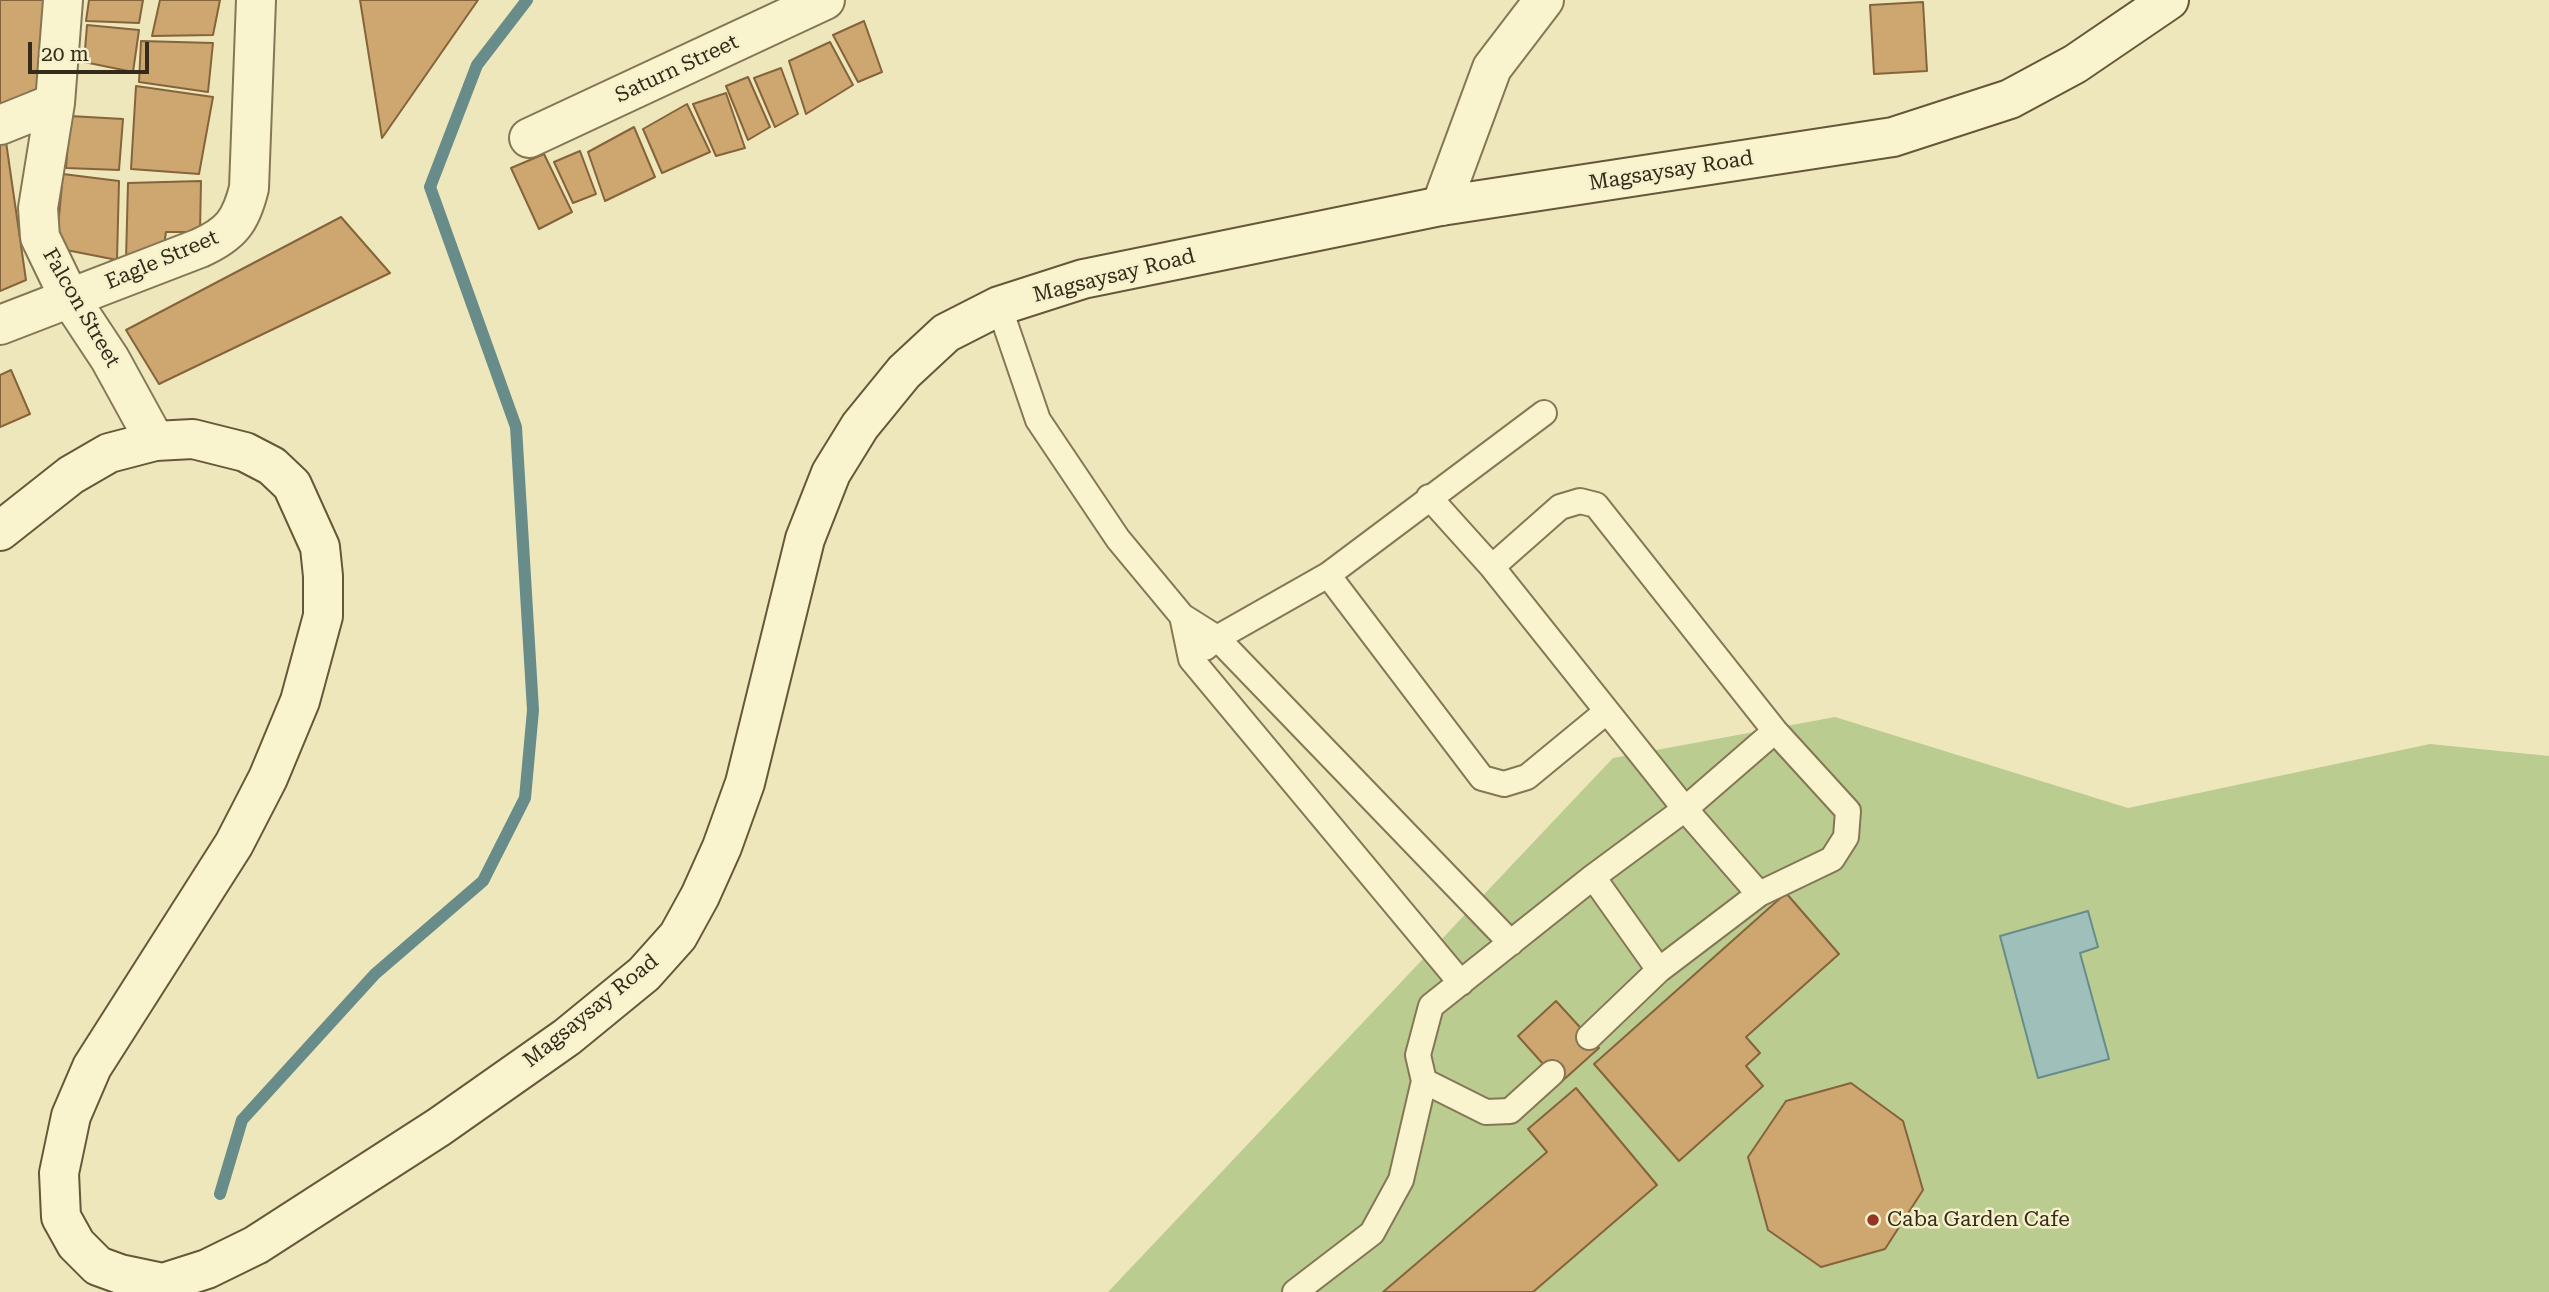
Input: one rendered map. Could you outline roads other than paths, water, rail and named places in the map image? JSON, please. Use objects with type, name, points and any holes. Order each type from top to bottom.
[{"type":"main road","name":"Falcon Street","points":[[63,0],[55,103],[38,208],[40,237],[69,297],[110,359],[155,441]]},
{"type":"main road","name":"Saturn Street","points":[[529,138],[759,17],[824,0]]},
{"type":"main road","points":[[1441,206],[1492,68],[1544,0]]},
{"type":"main road","name":"Magsaysay Road","points":[[0,531],[71,475],[109,453],[155,441],[193,439],[245,452],[272,466],[292,485],[320,547],[323,616],[300,701],[268,778],[234,844],[92,1066],[71,1116],[60,1173],[61,1217],[76,1244],[98,1266],[120,1274],[163,1283],[207,1269],[256,1245],[439,1127],[567,1037],[645,974],[678,936],[717,859],[745,783],[805,539],[831,473],[860,426],[904,372],[946,333],[999,306],[1083,279],[1441,206],[1893,137],[2010,99],[2075,64],[2169,0]]},
{"type":"main road","name":"Eagle Street","points":[[0,325],[200,248],[233,227],[244,208],[249,188],[264,4]]},
{"type":"main road","points":[[0,125],[55,103]]},
{"type":"lane","points":[[999,306],[1038,420],[1118,540],[1182,616],[1217,638],[1511,943]]},
{"type":"lane","points":[[1191,659],[1217,638],[1328,576],[1544,412]]},
{"type":"lane","points":[[1429,497],[1492,567],[1685,809],[1759,894]]},
{"type":"lane","points":[[1492,567],[1560,507],[1580,501],[1596,505],[1776,731],[1848,811],[1846,837],[1832,859],[1759,894],[1658,971],[1589,1037]]},
{"type":"lane","points":[[1328,576],[1482,778],[1504,785],[1527,778],[1606,712]]},
{"type":"lane","points":[[1182,616],[1191,659],[1461,983]]},
{"type":"lane","points":[[1295,1292],[1372,1233],[1401,1180],[1424,1081],[1418,1055],[1431,1006],[1593,877],[1685,809],[1776,731]]},
{"type":"lane","points":[[1593,877],[1658,971]]},
{"type":"lane","points":[[1424,1081],[1486,1112],[1510,1111],[1552,1073]]},
{"type":"water","points":[[2088,911],[2098,947],[2080,953],[2109,1059],[2038,1078],[2000,936]]},
{"type":"waterway","points":[[220,1194],[242,1120],[375,974],[483,881],[525,798],[533,710],[516,427],[430,187],[477,65],[527,0]]},
{"type":"place","name":"Caba Garden Cafe","points":[[1873,1220]]}]
